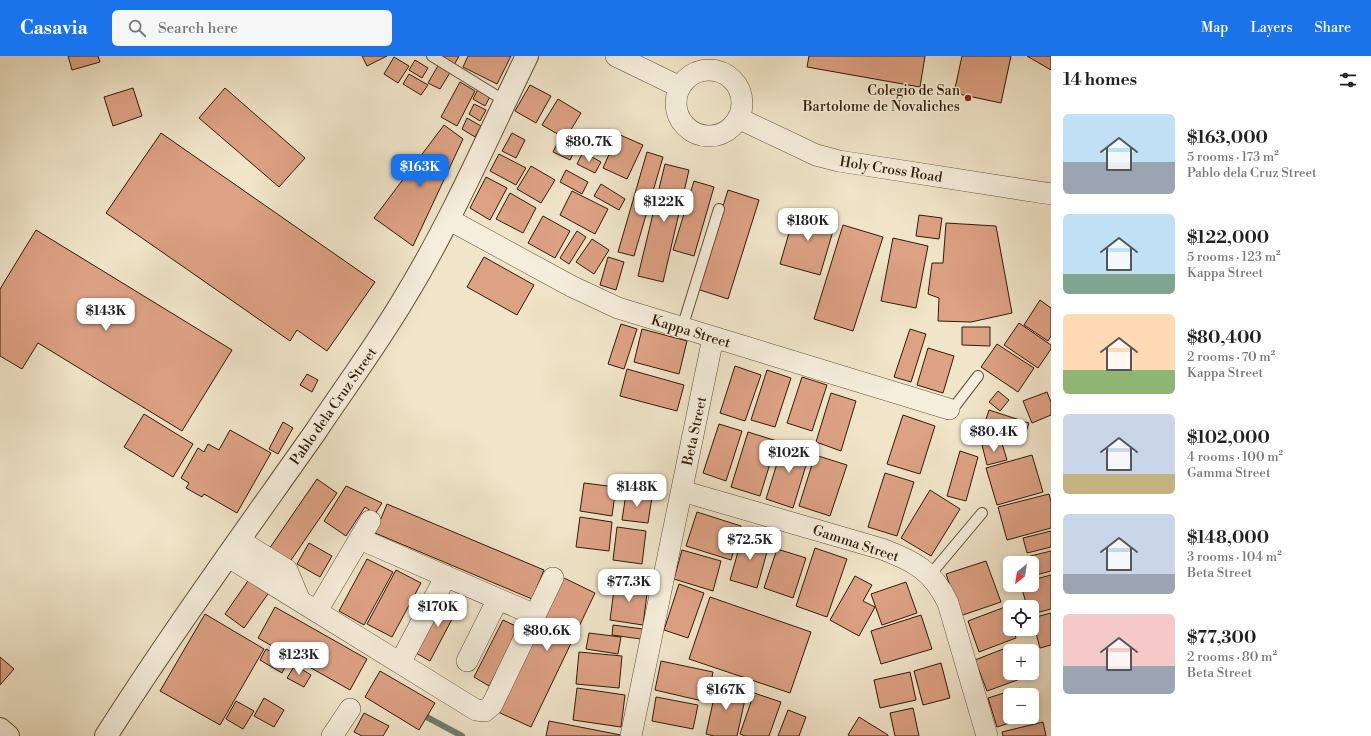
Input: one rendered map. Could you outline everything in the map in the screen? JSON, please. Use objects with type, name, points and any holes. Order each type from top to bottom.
[{"type":"street","name":"Pablo dela Cruz Street","points":[[106,736],[169,639],[371,351],[406,296],[448,219],[527,56]]},
{"type":"street","points":[[616,56],[680,88]]},
{"type":"street","points":[[708,70],[719,71],[729,76],[737,85],[741,96],[742,107],[738,118],[731,127],[722,133],[710,135],[699,134],[689,128],[681,120],[677,110],[676,98],[680,88],[687,78],[696,72],[708,70]]},
{"type":"street","name":"Holy Cross Road","points":[[738,118],[816,155],[839,161],[1051,194]]},
{"type":"street","name":"Kappa Street","points":[[448,219],[596,298],[618,308],[949,409]]},
{"type":"street","name":"Beta Street","points":[[634,736],[713,338]]},
{"type":"street","name":"Gamma Street","points":[[682,491],[882,549],[901,556],[917,565],[930,575],[940,588],[948,603],[987,736]]},
{"type":"street","points":[[308,606],[360,539],[370,521]]},
{"type":"street","points":[[360,539],[535,615]]},
{"type":"street","points":[[233,548],[287,570],[308,606],[476,710],[484,711],[492,705],[553,578]]},
{"type":"street","points":[[400,662],[446,576]]},
{"type":"street","points":[[467,660],[498,599]]},
{"type":"street","points":[[332,736],[350,709]]},
{"type":"street","points":[[0,729],[8,736]]},
{"type":"lane","points":[[432,56],[505,101]]},
{"type":"lane","points":[[682,328],[719,209]]},
{"type":"lane","points":[[949,409],[955,406],[978,376]]},
{"type":"lane","points":[[930,575],[982,513]]},
{"type":"building","points":[[68,56],[98,56],[100,62],[72,70]]},
{"type":"building","points":[[362,56],[387,56],[367,66]]},
{"type":"building","points":[[435,56],[459,56],[453,67]]},
{"type":"building","points":[[468,56],[511,56],[497,84],[463,67]]},
{"type":"building","points":[[809,56],[925,56],[920,87],[807,67]]},
{"type":"building","points":[[962,56],[1011,56],[1001,103],[954,93]]},
{"type":"building","points":[[1027,56],[1051,56],[1051,70]]},
{"type":"building","points":[[394,57],[409,66],[398,83],[384,74]]},
{"type":"building","points":[[415,60],[428,68],[422,78],[409,70]]},
{"type":"building","points":[[439,64],[451,71],[440,89],[428,83]]},
{"type":"building","points":[[409,74],[428,85],[421,95],[403,84]]},
{"type":"building","points":[[460,82],[475,91],[457,126],[441,117]]},
{"type":"building","points":[[530,85],[551,96],[536,123],[515,111]]},
{"type":"building","points":[[133,88],[142,116],[113,126],[104,97]]},
{"type":"building","points":[[225,88],[305,158],[279,187],[199,118]]},
{"type":"building","points":[[478,89],[491,95],[485,106],[473,99]]},
{"type":"building","points":[[558,99],[581,113],[566,138],[578,144],[570,160],[553,152],[561,136],[542,125]]},
{"type":"building","points":[[474,104],[486,110],[480,121],[469,114]]},
{"type":"building","points":[[467,118],[481,126],[475,137],[462,129]]},
{"type":"building","points":[[444,125],[463,139],[413,246],[374,218]]},
{"type":"building","points":[[161,133],[375,282],[327,351],[297,330],[290,341],[106,213]]},
{"type":"building","points":[[512,133],[525,140],[516,158],[502,151]]},
{"type":"building","points":[[618,134],[643,145],[627,179],[603,168]]},
{"type":"building","points":[[583,152],[601,162],[595,173],[577,164]]},
{"type":"building","points":[[647,152],[663,157],[634,256],[618,252]]},
{"type":"building","points":[[499,154],[526,168],[516,185],[490,171]]},
{"type":"building","points":[[665,164],[689,170],[663,282],[638,276]]},
{"type":"building","points":[[531,166],[555,180],[541,203],[517,189]]},
{"type":"building","points":[[566,170],[588,182],[582,194],[560,182]]},
{"type":"building","points":[[486,177],[507,188],[490,220],[470,208]]},
{"type":"building","points":[[694,181],[714,187],[694,256],[673,250]]},
{"type":"building","points":[[601,184],[625,199],[619,210],[594,196]]},
{"type":"building","points":[[728,190],[759,200],[728,299],[697,289]]},
{"type":"building","points":[[572,191],[608,209],[595,234],[560,215]]},
{"type":"building","points":[[510,193],[536,208],[523,233],[496,219]]},
{"type":"building","points":[[796,209],[836,221],[820,275],[780,264]]},
{"type":"building","points":[[919,215],[942,218],[939,239],[916,236]]},
{"type":"building","points":[[543,216],[570,231],[555,258],[528,243]]},
{"type":"building","points":[[946,223],[996,226],[1012,313],[971,322],[938,321],[939,298],[928,294],[932,263],[943,263]]},
{"type":"building","points":[[843,225],[883,237],[853,331],[814,319]]},
{"type":"building","points":[[36,230],[232,350],[182,431],[38,343],[22,369],[0,356],[0,289]]},
{"type":"building","points":[[577,231],[586,237],[569,264],[560,258]]},
{"type":"building","points":[[893,238],[928,246],[916,308],[881,301]]},
{"type":"building","points":[[592,239],[609,250],[594,274],[576,262]]},
{"type":"building","points":[[484,257],[534,285],[517,315],[467,287]]},
{"type":"building","points":[[608,257],[624,262],[616,290],[600,285]]},
{"type":"building","points":[[1040,300],[1051,308],[1051,336],[1048,341],[1024,325]]},
{"type":"building","points":[[1019,323],[1051,345],[1051,349],[1038,368],[1004,345]]},
{"type":"building","points":[[621,324],[637,329],[624,369],[608,364]]},
{"type":"building","points":[[962,327],[990,327],[990,346],[962,345]]},
{"type":"building","points":[[642,329],[687,341],[679,374],[634,362]]},
{"type":"building","points":[[910,329],[926,334],[911,382],[894,377]]},
{"type":"building","points":[[997,344],[1034,368],[1018,392],[981,367]]},
{"type":"building","points":[[928,348],[954,356],[943,393],[917,385]]},
{"type":"building","points":[[735,366],[761,375],[745,421],[720,413]]},
{"type":"building","points":[[627,369],[684,385],[677,411],[620,396]]},
{"type":"building","points":[[767,370],[791,378],[775,427],[751,420]]},
{"type":"building","points":[[307,374],[318,380],[312,392],[300,385]]},
{"type":"building","points":[[802,377],[827,385],[812,431],[787,423]]},
{"type":"building","points":[[998,391],[1009,400],[1000,411],[989,402]]},
{"type":"building","points":[[1047,392],[1051,402],[1051,415],[1032,423],[1023,401]]},
{"type":"building","points":[[831,393],[856,401],[841,451],[816,442]]},
{"type":"building","points":[[989,410],[1029,423],[1022,444],[982,431]]},
{"type":"building","points":[[144,414],[193,444],[173,477],[124,447]]},
{"type":"building","points":[[903,415],[935,426],[920,474],[887,464]]},
{"type":"building","points":[[283,422],[293,428],[278,454],[269,449]]},
{"type":"building","points":[[719,424],[742,431],[726,481],[703,473]]},
{"type":"building","points":[[230,430],[271,453],[237,513],[204,494],[202,497],[186,488],[189,483],[181,478],[198,448],[204,452],[208,444],[219,450]]},
{"type":"building","points":[[748,432],[777,441],[760,496],[731,487]]},
{"type":"building","points":[[1001,440],[1007,460],[987,465],[982,445]]},
{"type":"building","points":[[784,441],[811,449],[793,508],[766,499]]},
{"type":"building","points":[[960,451],[978,457],[966,501],[947,496]]},
{"type":"building","points":[[815,455],[847,465],[830,516],[799,506]]},
{"type":"building","points":[[1032,455],[1043,492],[997,505],[986,468]]},
{"type":"building","points":[[885,473],[914,482],[897,536],[868,527]]},
{"type":"building","points":[[317,479],[337,493],[289,563],[269,549]]},
{"type":"building","points":[[584,483],[616,487],[612,516],[580,511]]},
{"type":"building","points":[[346,486],[382,503],[375,514],[365,507],[346,536],[324,521]]},
{"type":"building","points":[[930,490],[960,509],[931,556],[901,538]]},
{"type":"building","points":[[626,494],[652,497],[648,523],[622,520]]},
{"type":"building","points":[[1049,494],[1051,502],[1051,528],[1007,540],[998,507]]},
{"type":"building","points":[[387,504],[544,570],[532,599],[375,533]]},
{"type":"building","points":[[697,512],[741,526],[731,560],[686,546]]},
{"type":"building","points":[[580,517],[612,522],[609,551],[576,547]]},
{"type":"building","points":[[617,527],[646,531],[642,564],[613,560]]},
{"type":"building","points":[[1051,531],[1051,547],[1027,553],[1023,538]]},
{"type":"building","points":[[743,534],[770,541],[757,588],[730,580]]},
{"type":"building","points":[[309,543],[332,556],[320,577],[297,564]]},
{"type":"building","points":[[815,548],[847,559],[827,617],[796,606]]},
{"type":"building","points":[[777,549],[806,558],[793,598],[764,588]]},
{"type":"building","points":[[682,550],[721,561],[713,591],[674,579]]},
{"type":"building","points":[[1051,551],[1051,571],[1039,574],[1039,556],[1030,556]]},
{"type":"building","points":[[367,559],[393,572],[364,625],[339,611]]},
{"type":"building","points":[[986,561],[1001,602],[960,616],[946,574]]},
{"type":"building","points":[[396,570],[421,583],[392,637],[367,624]]},
{"type":"building","points":[[1051,575],[1051,609],[1039,612],[1039,600],[1025,600],[1023,592],[1039,592],[1039,578]]},
{"type":"building","points":[[855,576],[872,585],[863,601],[875,607],[859,636],[830,620]]},
{"type":"building","points":[[562,577],[595,593],[531,727],[498,712]]},
{"type":"building","points":[[250,578],[270,591],[244,628],[225,614]]},
{"type":"building","points":[[615,582],[648,586],[643,625],[610,620]]},
{"type":"building","points":[[906,582],[917,613],[882,625],[871,594]]},
{"type":"building","points":[[679,584],[704,593],[688,638],[664,630]]},
{"type":"building","points":[[447,595],[461,602],[430,661],[416,653]]},
{"type":"building","points":[[710,597],[811,632],[790,693],[689,659]]},
{"type":"building","points":[[275,607],[367,659],[350,690],[258,638]]},
{"type":"building","points":[[1003,608],[1003,636],[1015,636],[1016,638],[979,652],[968,621]]},
{"type":"building","points":[[1051,613],[1051,645],[1040,648],[1037,636],[1039,636],[1039,616]]},
{"type":"building","points":[[205,614],[264,649],[220,725],[160,691]]},
{"type":"building","points":[[921,615],[932,649],[881,664],[871,631]]},
{"type":"building","points":[[503,620],[520,628],[489,686],[474,677]]},
{"type":"building","points":[[613,625],[643,629],[641,639],[612,635]]},
{"type":"building","points":[[589,633],[621,637],[618,654],[586,649]]},
{"type":"building","points":[[266,649],[288,661],[282,673],[260,660]]},
{"type":"building","points":[[1003,649],[1003,680],[1017,680],[987,691],[975,660]]},
{"type":"building","points":[[579,652],[622,656],[619,688],[576,684]]},
{"type":"building","points":[[0,657],[14,669],[0,685]]},
{"type":"building","points":[[661,661],[713,672],[707,702],[655,690]]},
{"type":"building","points":[[941,663],[950,698],[923,705],[914,671]]},
{"type":"building","points":[[295,665],[311,675],[304,687],[287,678]]},
{"type":"building","points":[[380,671],[435,703],[419,730],[365,697]]},
{"type":"building","points":[[910,672],[916,700],[880,708],[874,680]]},
{"type":"building","points":[[717,684],[747,690],[737,736],[714,736],[706,734]]},
{"type":"building","points":[[577,688],[625,695],[621,727],[573,720]]},
{"type":"building","points":[[754,693],[781,702],[769,736],[745,736],[740,734]]},
{"type":"building","points":[[1003,693],[1003,724],[1006,724],[997,727],[988,698]]},
{"type":"building","points":[[656,697],[698,705],[693,729],[652,721]]},
{"type":"building","points":[[264,698],[284,710],[274,727],[254,716]]},
{"type":"building","points":[[236,701],[254,711],[243,729],[226,719]]},
{"type":"building","points":[[913,708],[919,736],[895,736],[890,713]]},
{"type":"building","points":[[788,710],[806,717],[799,736],[778,736]]},
{"type":"building","points":[[364,713],[389,726],[383,736],[362,736],[354,732]]},
{"type":"building","points":[[859,717],[888,735],[888,736],[848,735]]},
{"type":"building","points":[[549,721],[621,735],[621,736],[546,736]]},
{"type":"building","points":[[1043,722],[1046,736],[1003,736],[1002,732]]},
{"type":"waterway","points":[[421,714],[462,736]]},
{"type":"place","name":"Colegio de San Bartolome de Novaliches","points":[[968,98]]}]
